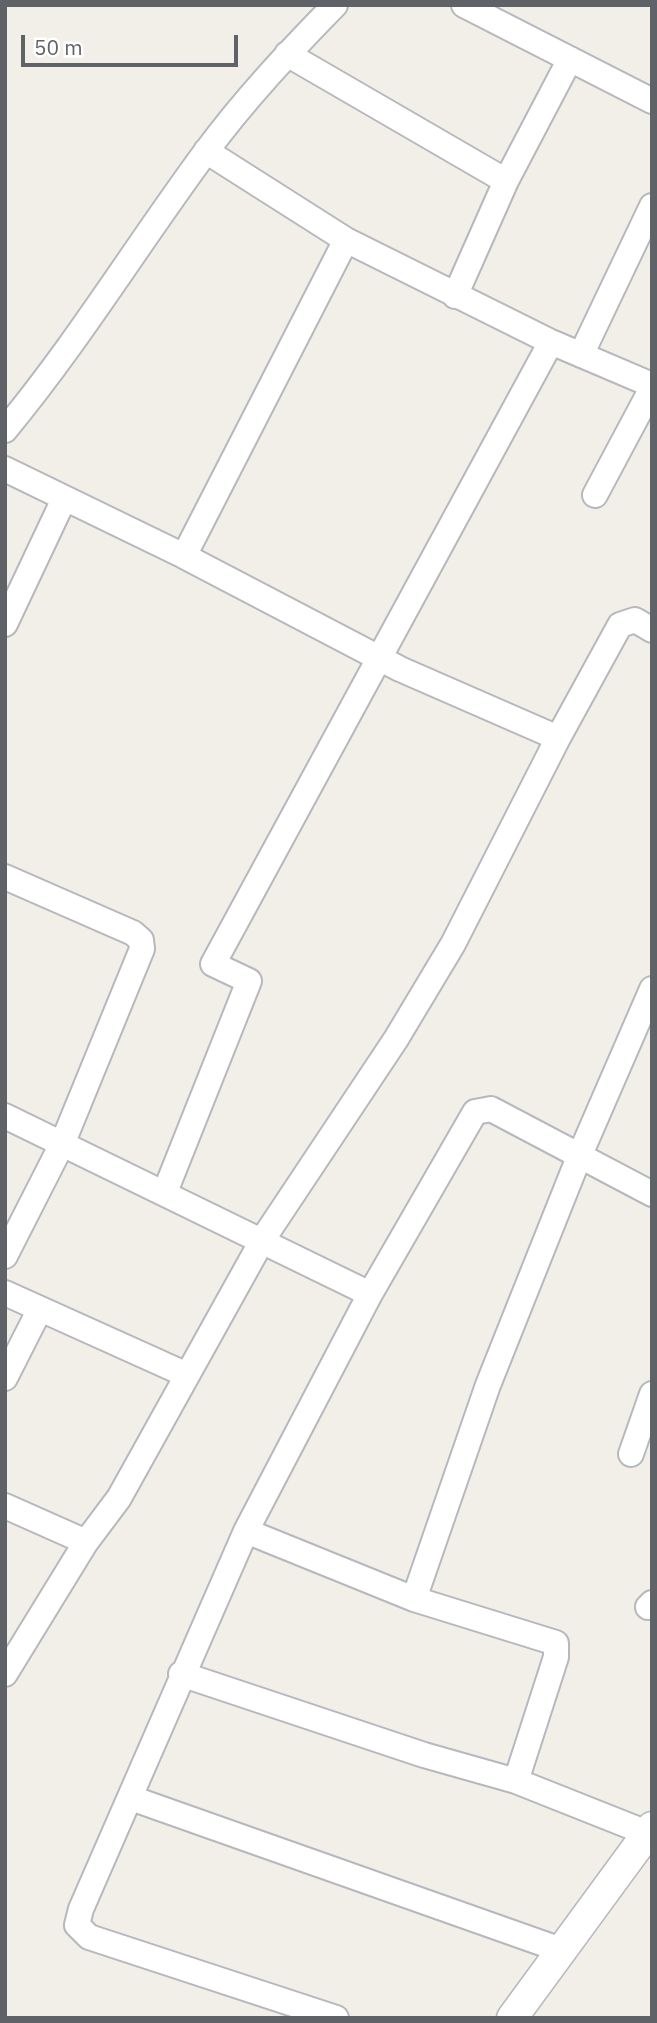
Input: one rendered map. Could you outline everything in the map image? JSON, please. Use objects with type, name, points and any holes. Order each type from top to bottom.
[{"type":"street","points":[[5,430],[50,376],[206,151],[287,54],[335,5]]},
{"type":"street","points":[[464,5],[652,101]]},
{"type":"street","points":[[287,54],[506,181]]},
{"type":"street","points":[[455,296],[506,181],[570,59]]},
{"type":"street","points":[[206,151],[346,240],[551,342],[652,386],[595,495]]},
{"type":"street","points":[[581,355],[652,205]]},
{"type":"street","points":[[184,556],[346,240]]},
{"type":"street","points":[[164,1192],[249,981],[213,964],[551,342]]},
{"type":"street","points":[[5,469],[184,556],[379,655],[400,669],[558,738]]},
{"type":"street","points":[[5,624],[64,499]]},
{"type":"street","points":[[5,1674],[86,1542],[119,1498],[264,1240],[396,1040],[453,944],[558,738],[620,625],[635,620],[652,630]]},
{"type":"street","points":[[5,877],[133,933],[141,940],[142,949],[63,1142],[5,1256]]},
{"type":"street","points":[[414,1599],[488,1385],[579,1157],[652,989]]},
{"type":"street","points":[[336,2018],[89,1937],[77,1925],[81,1909],[131,1798],[181,1674],[246,1531],[370,1294],[475,1111],[491,1109],[652,1194]]},
{"type":"street","points":[[5,1116],[370,1294]]},
{"type":"street","points":[[5,1293],[187,1375]]},
{"type":"street","points":[[5,1377],[40,1309]]},
{"type":"street","points":[[631,1454],[652,1394]]},
{"type":"street","points":[[5,1506],[86,1542]]},
{"type":"street","points":[[246,1531],[414,1599],[556,1643],[556,1657],[516,1781]]},
{"type":"street","points":[[181,1674],[424,1755],[516,1781],[649,1830],[564,1951],[512,2018]]},
{"type":"street","points":[[131,1798],[564,1951]]}]
